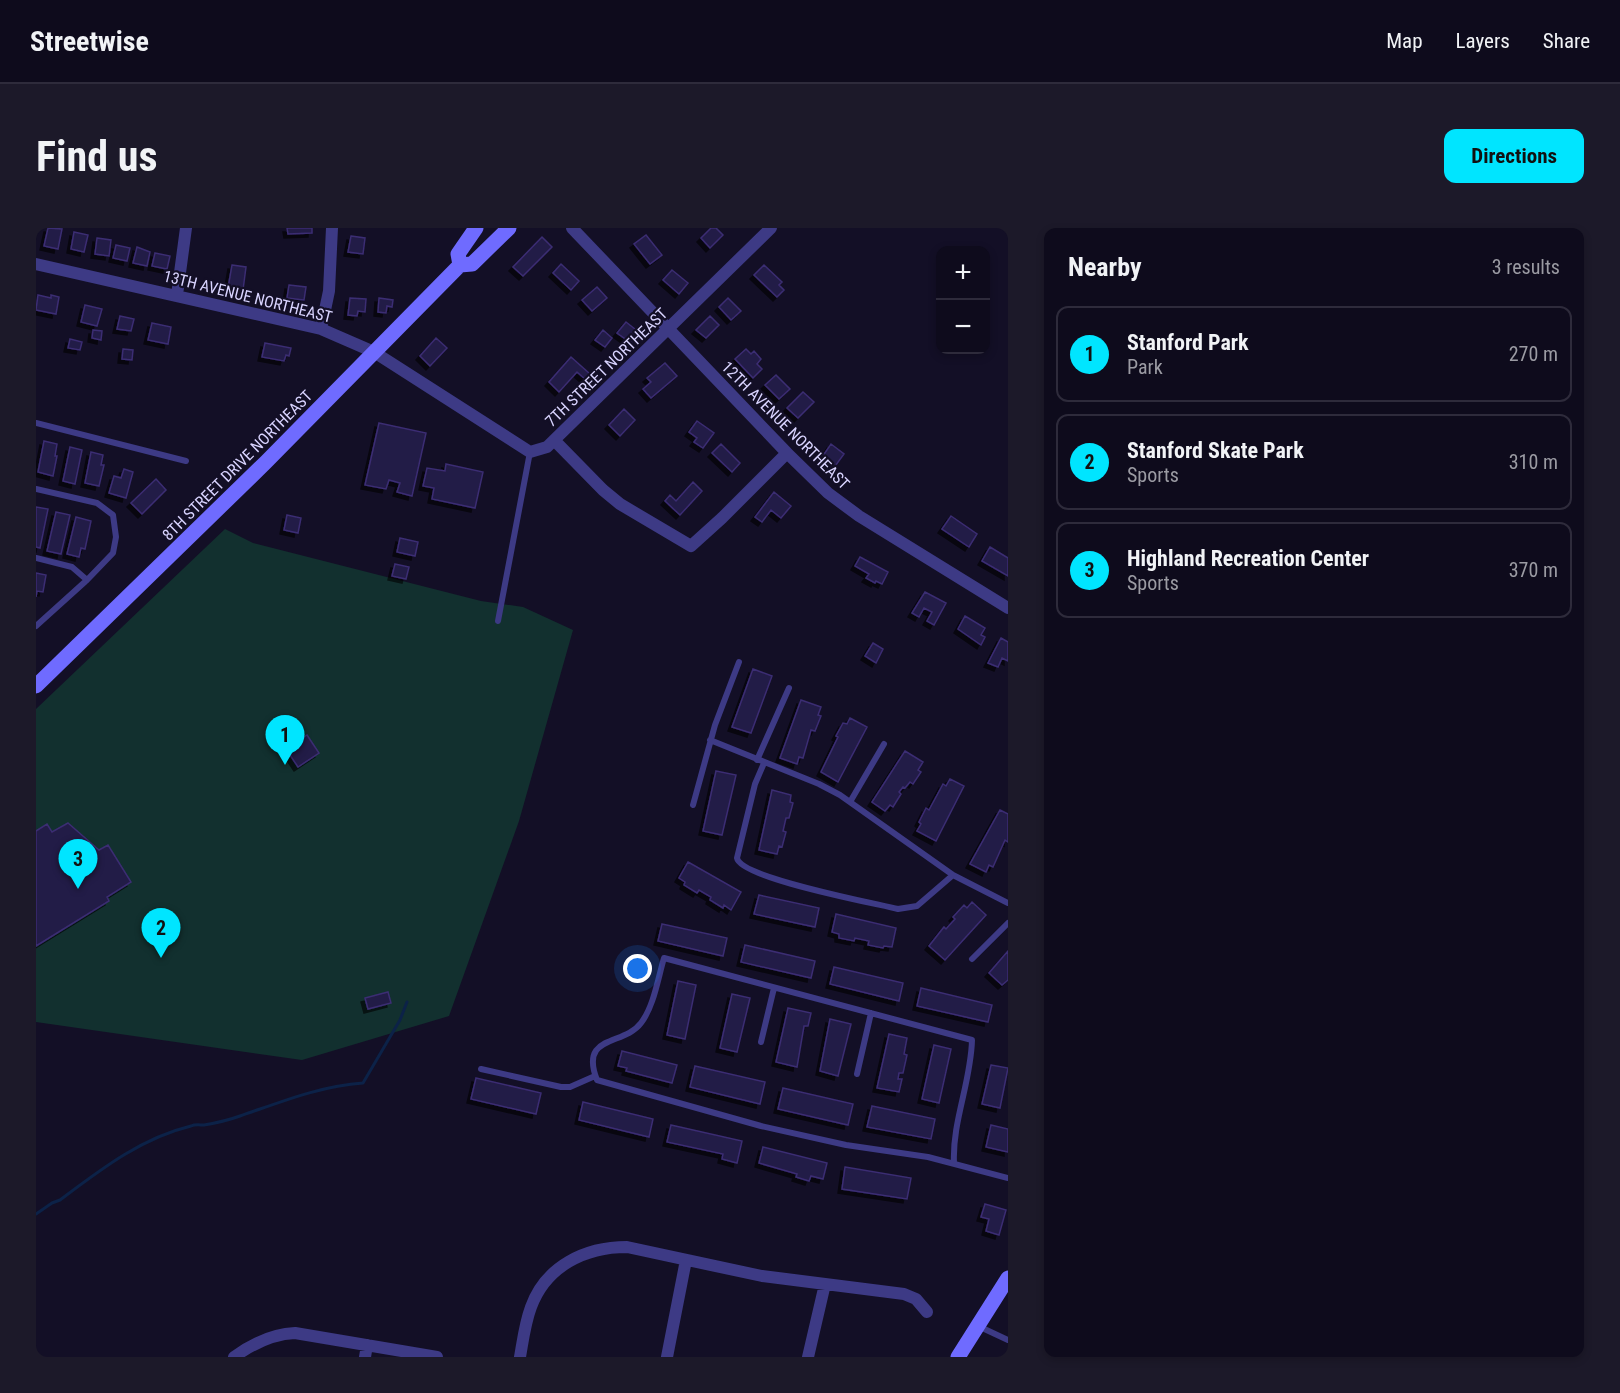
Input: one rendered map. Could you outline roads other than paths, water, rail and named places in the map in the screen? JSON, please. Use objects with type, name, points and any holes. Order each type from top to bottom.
[{"type":"main road","points":[[476,228],[459,254],[460,266],[472,264],[509,228]]},
{"type":"main road","name":"8TH STREET DRIVE NORTHEAST","points":[[36,686],[266,462],[460,266]]},
{"type":"main road","points":[[958,1357],[1008,1278]]},
{"type":"street","points":[[177,295],[186,228]]},
{"type":"street","points":[[321,329],[328,291],[332,228]]},
{"type":"street","name":"12TH AVENUE NORTHEAST","points":[[572,228],[787,453],[845,507],[1008,608]]},
{"type":"street","name":"7TH STREET NORTHEAST","points":[[530,452],[547,447],[771,228]]},
{"type":"street","name":"13TH AVENUE NORTHEAST","points":[[36,264],[321,329],[374,352],[530,452]]},
{"type":"street","points":[[554,440],[620,504],[691,546],[787,453]]},
{"type":"street","points":[[520,1357],[532,1304],[542,1286],[562,1264],[586,1254],[617,1247],[627,1247],[762,1276],[909,1295],[916,1299],[927,1312]]},
{"type":"street","points":[[667,1357],[686,1260]]},
{"type":"street","points":[[808,1357],[825,1284]]},
{"type":"street","points":[[234,1357],[256,1343],[282,1334],[295,1333],[366,1351],[437,1357]]},
{"type":"lane","points":[[36,423],[186,461]]},
{"type":"lane","points":[[498,621],[530,452]]},
{"type":"lane","points":[[36,489],[97,503],[113,515],[116,537],[113,553],[36,626]]},
{"type":"lane","points":[[36,558],[72,567],[87,580]]},
{"type":"lane","points":[[693,805],[724,697],[739,662]]},
{"type":"lane","points":[[789,688],[761,762],[737,858],[739,864],[761,876],[898,909],[917,906],[953,875]]},
{"type":"lane","points":[[711,740],[819,784],[850,802],[953,875],[1007,900]]},
{"type":"lane","points":[[850,802],[884,744]]},
{"type":"lane","points":[[972,959],[1008,923]]},
{"type":"lane","points":[[954,1163],[953,1147],[972,1062],[972,1040],[664,958],[646,1016],[636,1029],[607,1041],[596,1050],[593,1064],[597,1080],[761,1126],[846,1145],[928,1157],[1008,1178]]},
{"type":"lane","points":[[761,1042],[774,988]]},
{"type":"lane","points":[[857,1074],[871,1013]]},
{"type":"lane","points":[[481,1069],[561,1087],[570,1087],[595,1076]]},
{"type":"lane","points":[[977,1326],[1008,1340]]},
{"type":"waterway","points":[[36,1214],[60,1200],[122,1156],[155,1138],[193,1125],[231,1119],[316,1091],[363,1083],[400,1020],[407,1002]]},
{"type":"place","name":"Stanford Park","points":[[285,765]]},
{"type":"place","name":"Highland Recreation Center","points":[[78,889]]},
{"type":"place","name":"Stanford Skate Park","points":[[161,958]]}]
